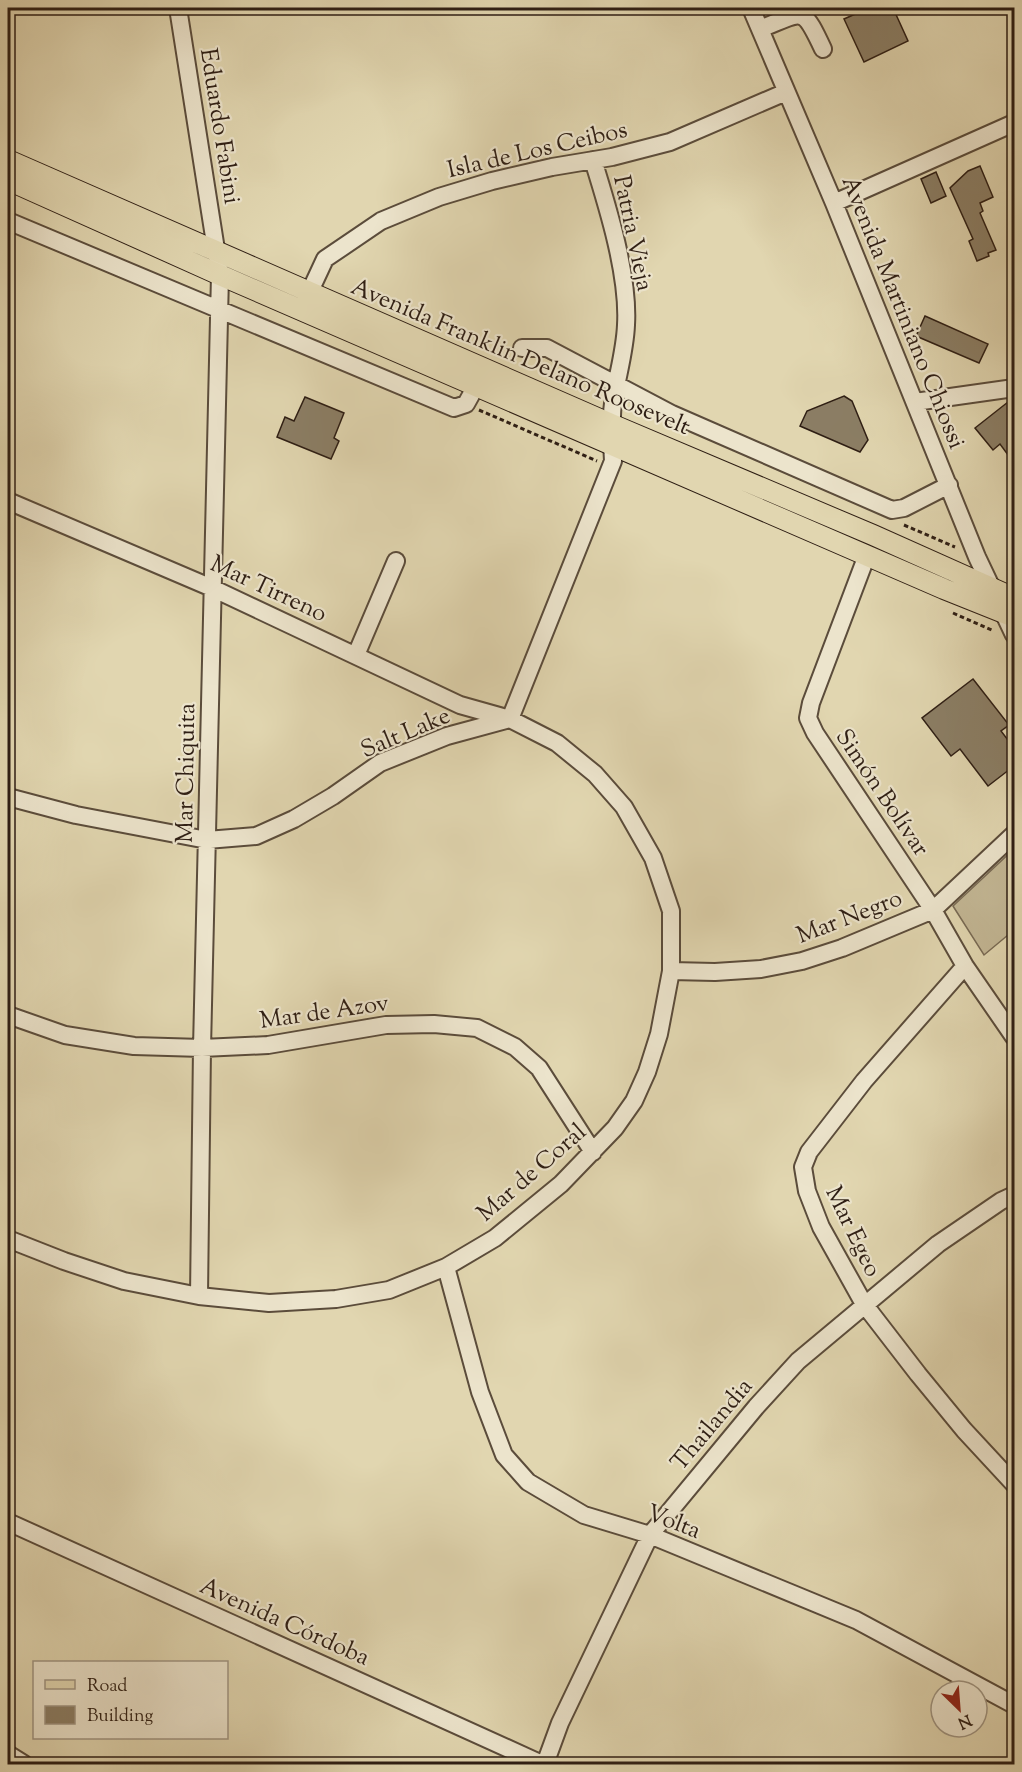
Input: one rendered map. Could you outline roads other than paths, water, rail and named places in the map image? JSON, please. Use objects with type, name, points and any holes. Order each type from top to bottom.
[{"type":"main road","name":"Avenida Franklin Delano Roosevelt","points":[[8,160],[611,424],[873,535],[992,590],[1011,609]]},
{"type":"main road","name":"Avenida Franklin Delano Roosevelt","points":[[8,180],[220,275],[944,589],[1011,609]]},
{"type":"street","name":"Eduardo Fabini","points":[[178,8],[217,252]]},
{"type":"street","name":"Avenida Martiniano Chiossi","points":[[750,8],[834,203],[992,590]]},
{"type":"street","points":[[760,29],[798,14],[805,16],[810,21],[823,49]]},
{"type":"street","name":"Isla de Los Ceibos","points":[[301,310],[325,259],[381,221],[439,197],[492,181],[670,142],[786,92]]},
{"type":"street","points":[[834,203],[1014,123]]},
{"type":"street","name":"Patria Vieja","points":[[593,160],[607,207],[626,291],[623,357],[611,424],[612,445]]},
{"type":"street","name":"Avenida Franklin Delano Roosevelt","points":[[8,221],[454,408],[466,404],[476,386]]},
{"type":"street","name":"Mar Chiquita","points":[[199,1296],[202,1048],[220,275],[217,252]]},
{"type":"street","points":[[522,348],[547,348],[616,386],[682,418],[892,510],[904,508],[949,485]]},
{"type":"street","points":[[915,402],[1014,388]]},
{"type":"street","points":[[510,719],[613,461],[612,445]]},
{"type":"street","name":"Mar Tirreno","points":[[8,501],[212,588],[460,705],[510,719]]},
{"type":"street","name":"Simón Bolívar","points":[[867,555],[811,703],[808,718],[815,733],[933,910],[965,966],[1014,1037]]},
{"type":"street","points":[[356,655],[396,561]]},
{"type":"street","points":[[1011,609],[1014,635]]},
{"type":"street","name":"Salt Lake","points":[[8,796],[76,815],[207,840],[256,836],[294,819],[333,796],[380,763],[447,736],[510,719]]},
{"type":"street","name":"Mar de Coral","points":[[8,1239],[124,1281],[199,1296],[269,1303],[336,1299],[389,1290],[446,1267],[495,1238],[561,1184],[593,1152],[615,1128],[634,1101],[659,1034],[671,971],[671,911],[653,858],[624,807],[595,774],[557,743],[510,719]]},
{"type":"street","name":"Mar Negro","points":[[671,971],[715,972],[761,969],[802,961],[842,948],[933,910],[1014,834]]},
{"type":"street","name":"Mar Egeo","points":[[965,966],[864,1081],[809,1152],[802,1167],[807,1191],[821,1227],[864,1304],[964,1430],[1014,1484]]},
{"type":"street","name":"Mar de Azov","points":[[8,1015],[65,1035],[134,1046],[202,1048],[267,1045],[386,1025],[434,1023],[477,1028],[515,1047],[539,1068],[593,1152]]},
{"type":"street","name":"Thailandia","points":[[544,1764],[560,1723],[650,1535],[756,1407],[798,1361],[938,1244],[1014,1195]]},
{"type":"street","name":"Volta","points":[[446,1267],[480,1392],[504,1455],[528,1482],[584,1515],[650,1535],[856,1620],[1014,1705]]},
{"type":"street","name":"Avenida Córdoba","points":[[8,1522],[544,1764]]},
{"type":"street","points":[[8,1754],[24,1764]]}]
